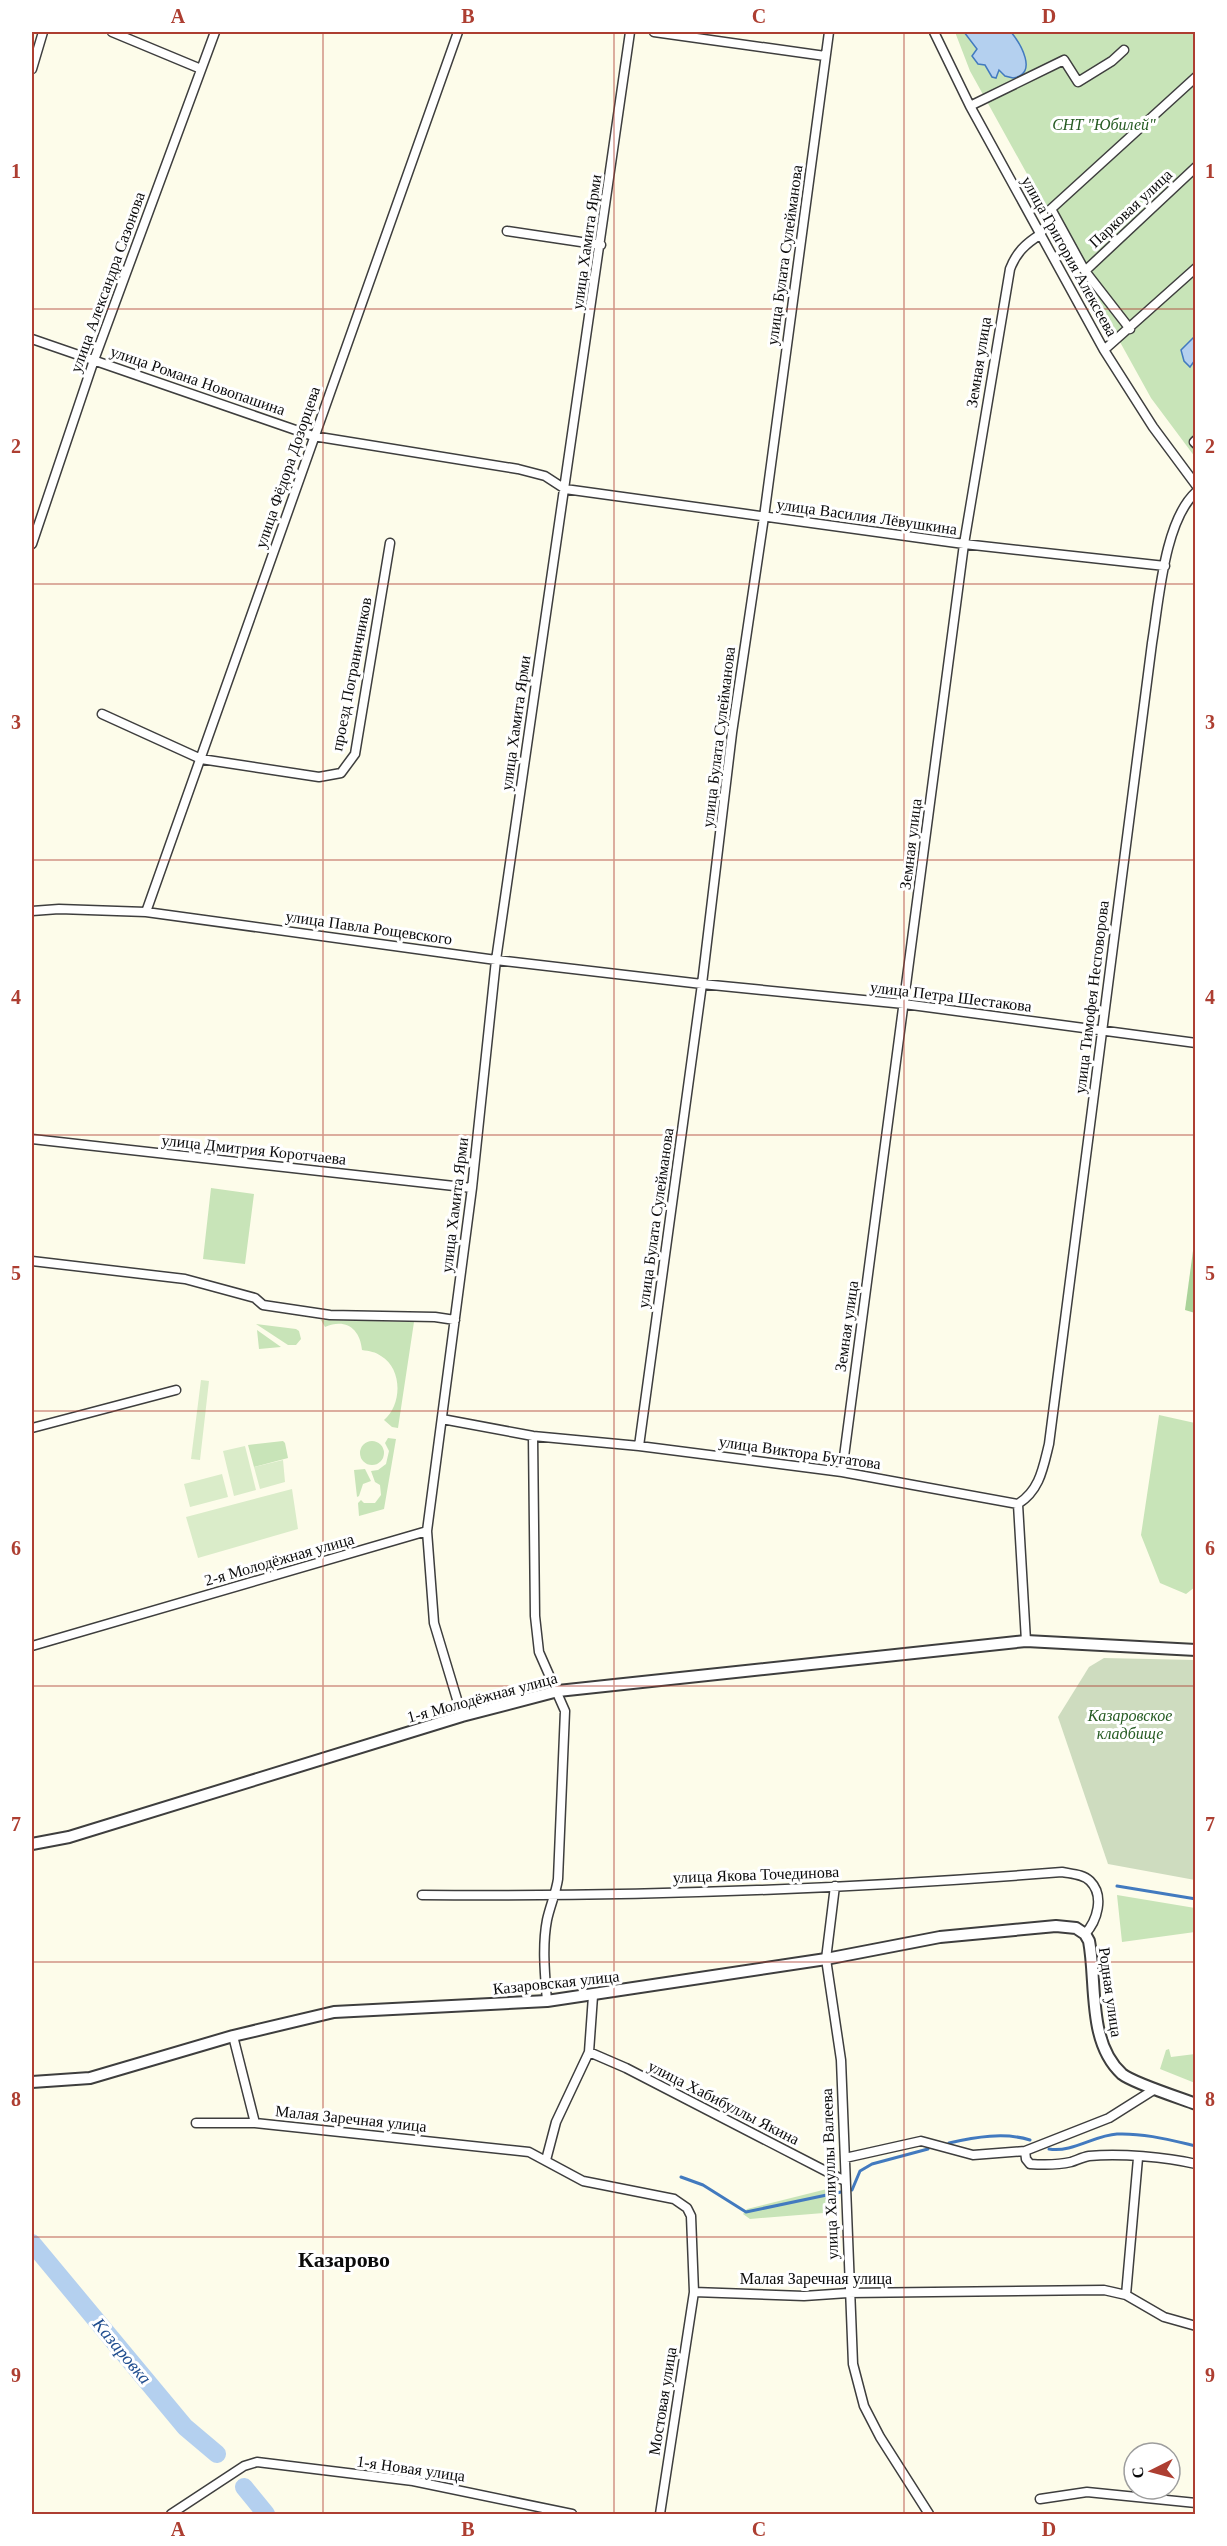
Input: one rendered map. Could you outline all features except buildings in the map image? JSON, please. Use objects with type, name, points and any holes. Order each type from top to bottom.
[{"type":"street","points":[[32,69],[43,32]]},
{"type":"street","points":[[112,32],[201,69]]},
{"type":"street","name":"улица Александра Сазонова","points":[[32,544],[94,360],[215,32]]},
{"type":"street","name":"улица Фёдора Дозорцева","points":[[146,912],[458,32]]},
{"type":"street","name":"улица Хамита Ярми","points":[[442,1419],[472,1188],[496,960],[630,32]]},
{"type":"street","points":[[654,32],[825,56]]},
{"type":"street","name":"улица Булата Сулейманова","points":[[639,1446],[702,984],[732,733],[764,518],[829,32]]},
{"type":"street","name":"улица Григория Алексеева","points":[[934,32],[970,106],[1104,350],[1153,426],[1196,485]]},
{"type":"street","points":[[970,106],[1064,60],[1078,82],[1112,61],[1124,50]]},
{"type":"street","points":[[1130,329],[1085,271],[1051,209],[1196,77]]},
{"type":"street","name":"Парковая улица","points":[[1085,271],[1196,167]]},
{"type":"street","points":[[507,231],[601,245]]},
{"type":"street","name":"Земная улица","points":[[842,1472],[964,544],[1010,269],[1020,250],[1041,234]]},
{"type":"street","points":[[1104,350],[1196,268]]},
{"type":"street","name":"улица Романа Новопашина","points":[[32,339],[313,436],[518,469],[545,476],[565,489]]},
{"type":"street","name":"улица Василия Лёвушкина","points":[[565,489],[964,544],[1165,566]]},
{"type":"street","name":"улица Тимофея Несговорова","points":[[1018,1504],[1029,1497],[1041,1478],[1049,1444],[1152,643],[1174,525],[1183,505],[1196,492]]},
{"type":"street","name":"проезд Пограничников","points":[[102,714],[201,759],[319,777],[341,774],[355,754],[390,543]]},
{"type":"street","name":"улица Павла Рощевского","points":[[32,911],[58,909],[146,912],[496,960],[702,984]]},
{"type":"street","name":"улица Петра Шестакова","points":[[702,984],[904,1004],[1196,1043]]},
{"type":"street","name":"улица Дмитрия Коротчаева","points":[[32,1139],[472,1188]]},
{"type":"street","points":[[32,1261],[185,1279],[255,1298],[263,1305],[330,1315],[435,1317],[455,1320]]},
{"type":"street","points":[[32,1428],[176,1390]]},
{"type":"street","points":[[442,1419],[427,1531],[434,1623],[462,1716]]},
{"type":"street","name":"улица Виктора Бугатова","points":[[442,1419],[533,1436],[639,1446],[842,1472],[1018,1504]]},
{"type":"street","points":[[533,1436],[535,1616],[539,1652],[565,1711],[555,1896],[547,1920],[544,1968],[547,2001]]},
{"type":"street","points":[[1018,1504],[1026,1641]]},
{"type":"street","name":"2-я Молодёжная улица","points":[[32,1646],[427,1531]]},
{"type":"street","name":"1-я Молодёжная улица","points":[[32,1844],[69,1837],[462,1716],[558,1691],[1026,1641],[1196,1650]]},
{"type":"street","name":"улица Якова Точединова","points":[[422,1895],[555,1896],[835,1886],[1062,1872],[1080,1875],[1089,1880]]},
{"type":"street","name":"Родная улица","points":[[1089,1880],[1095,1892],[1098,1908],[1093,1925],[1085,1934],[1091,1954],[1097,2024],[1106,2053],[1123,2075],[1196,2104]]},
{"type":"street","name":"улица Халиуллы Валеева","points":[[835,1886],[826,1959],[841,2060],[848,2293],[853,2364],[864,2406],[880,2437],[929,2514]]},
{"type":"street","name":"Казаровская улица","points":[[32,2082],[90,2078],[233,2036],[334,2012],[547,2001],[593,1996],[826,1959],[940,1938],[1056,1926],[1076,1928],[1085,1934]]},
{"type":"street","points":[[546,2160],[556,2122],[589,2052],[593,1996]]},
{"type":"street","points":[[233,2036],[255,2122]]},
{"type":"street","name":"улица Хабибуллы Якина","points":[[589,2052],[626,2068],[845,2181]]},
{"type":"street","points":[[845,2158],[921,2141],[973,2155],[1025,2151],[1109,2118],[1155,2089]]},
{"type":"street","name":"Малая Заречная улица","points":[[196,2123],[255,2122],[529,2152],[584,2181],[674,2199],[687,2208],[691,2216],[694,2292],[804,2296],[848,2293],[1104,2290],[1126,2295],[1164,2317],[1196,2326]]},
{"type":"street","points":[[1025,2151],[1026,2159],[1030,2164],[1054,2165],[1088,2156],[1165,2157],[1196,2163]]},
{"type":"street","points":[[1126,2295],[1138,2158]]},
{"type":"street","name":"Мостовая улица","points":[[660,2514],[694,2292]]},
{"type":"street","name":"1-я Новая улица","points":[[171,2514],[244,2466],[257,2462],[413,2481],[572,2514]]},
{"type":"street","points":[[1040,2499],[1088,2492],[1196,2503]]},
{"type":"green space","name":"СНТ \"Юбилей\"","points":[[955,32],[1195,32],[1195,457],[1151,398],[970,71]]},
{"type":"green space","points":[[211,1188],[254,1194],[245,1264],[203,1259]]},
{"type":"green space","points":[[1195,1236],[1196,1313],[1185,1310]]},
{"type":"green space","points":[[321,1320],[414,1322],[398,1428],[392,1427],[384,1420],[394,1406],[397,1397],[398,1387],[393,1369],[377,1354],[362,1350],[358,1336],[351,1327],[339,1324],[325,1327]]},
{"type":"green space","points":[[256,1324],[296,1329],[301,1339],[296,1345],[288,1345]]},
{"type":"green space","points":[[257,1330],[281,1347],[259,1349]]},
{"type":"green space","points":[[201,1380],[209,1381],[200,1460],[191,1459]]},
{"type":"green space","points":[[1159,1415],[1195,1423],[1195,1587],[1186,1594],[1160,1583],[1141,1535]]},
{"type":"green space","points":[[388,1438],[396,1439],[384,1509],[359,1516],[358,1503],[361,1500],[364,1503],[375,1503],[381,1495],[380,1485],[375,1482],[371,1471],[378,1470],[386,1464],[389,1451],[385,1443]]},
{"type":"green space","points":[[283,1441],[288,1458],[254,1467],[248,1445]]},
{"type":"green space","points":[[372,1441],[377,1442],[383,1448],[383,1458],[377,1464],[372,1465],[367,1464],[361,1458],[360,1453],[361,1448],[367,1442]]},
{"type":"green space","points":[[245,1446],[256,1490],[234,1496],[223,1451]]},
{"type":"green space","points":[[283,1460],[285,1482],[260,1489],[254,1467]]},
{"type":"green space","points":[[365,1469],[371,1481],[363,1484],[357,1497],[354,1470]]},
{"type":"green space","points":[[222,1474],[228,1497],[190,1507],[184,1484]]},
{"type":"green space","points":[[292,1489],[298,1529],[198,1558],[186,1517]]},
{"type":"green space","name":"Казаровское кладбище","points":[[1104,1658],[1195,1660],[1195,1880],[1108,1864],[1058,1717],[1089,1667]]},
{"type":"green space","points":[[1117,1895],[1195,1908],[1195,1932],[1122,1942]]},
{"type":"green space","points":[[1169,2049],[1171,2057],[1195,2054],[1195,2083],[1160,2069],[1166,2050]]},
{"type":"green space","points":[[835,2187],[836,2212],[750,2219],[743,2214],[747,2209]]},
{"type":"water","points":[[964,32],[1011,32],[1019,43],[1025,58],[1025,71],[1013,78],[1005,76],[999,70],[996,78],[992,77],[985,65],[978,64],[972,56],[977,49]]},
{"type":"water","points":[[1195,336],[1195,360],[1190,367],[1184,361],[1181,350]]},
{"type":"waterway","points":[[1117,1886],[1196,1899]]},
{"type":"waterway","points":[[1049,2149],[1058,2150],[1117,2134],[1167,2139],[1196,2146]]},
{"type":"waterway","points":[[949,2143],[979,2137],[1000,2136],[1030,2140]]},
{"type":"waterway","points":[[852,2190],[860,2171],[872,2164],[928,2149]]},
{"type":"waterway","points":[[681,2177],[703,2185],[746,2212],[841,2192]]},
{"type":"waterway","name":"Казаровка","points":[[32,2243],[185,2427],[217,2454]]},
{"type":"waterway","name":"Казаровка","points":[[244,2487],[266,2514]]},
{"type":"district","name":"Казарово","points":[[344,2259]]}]
